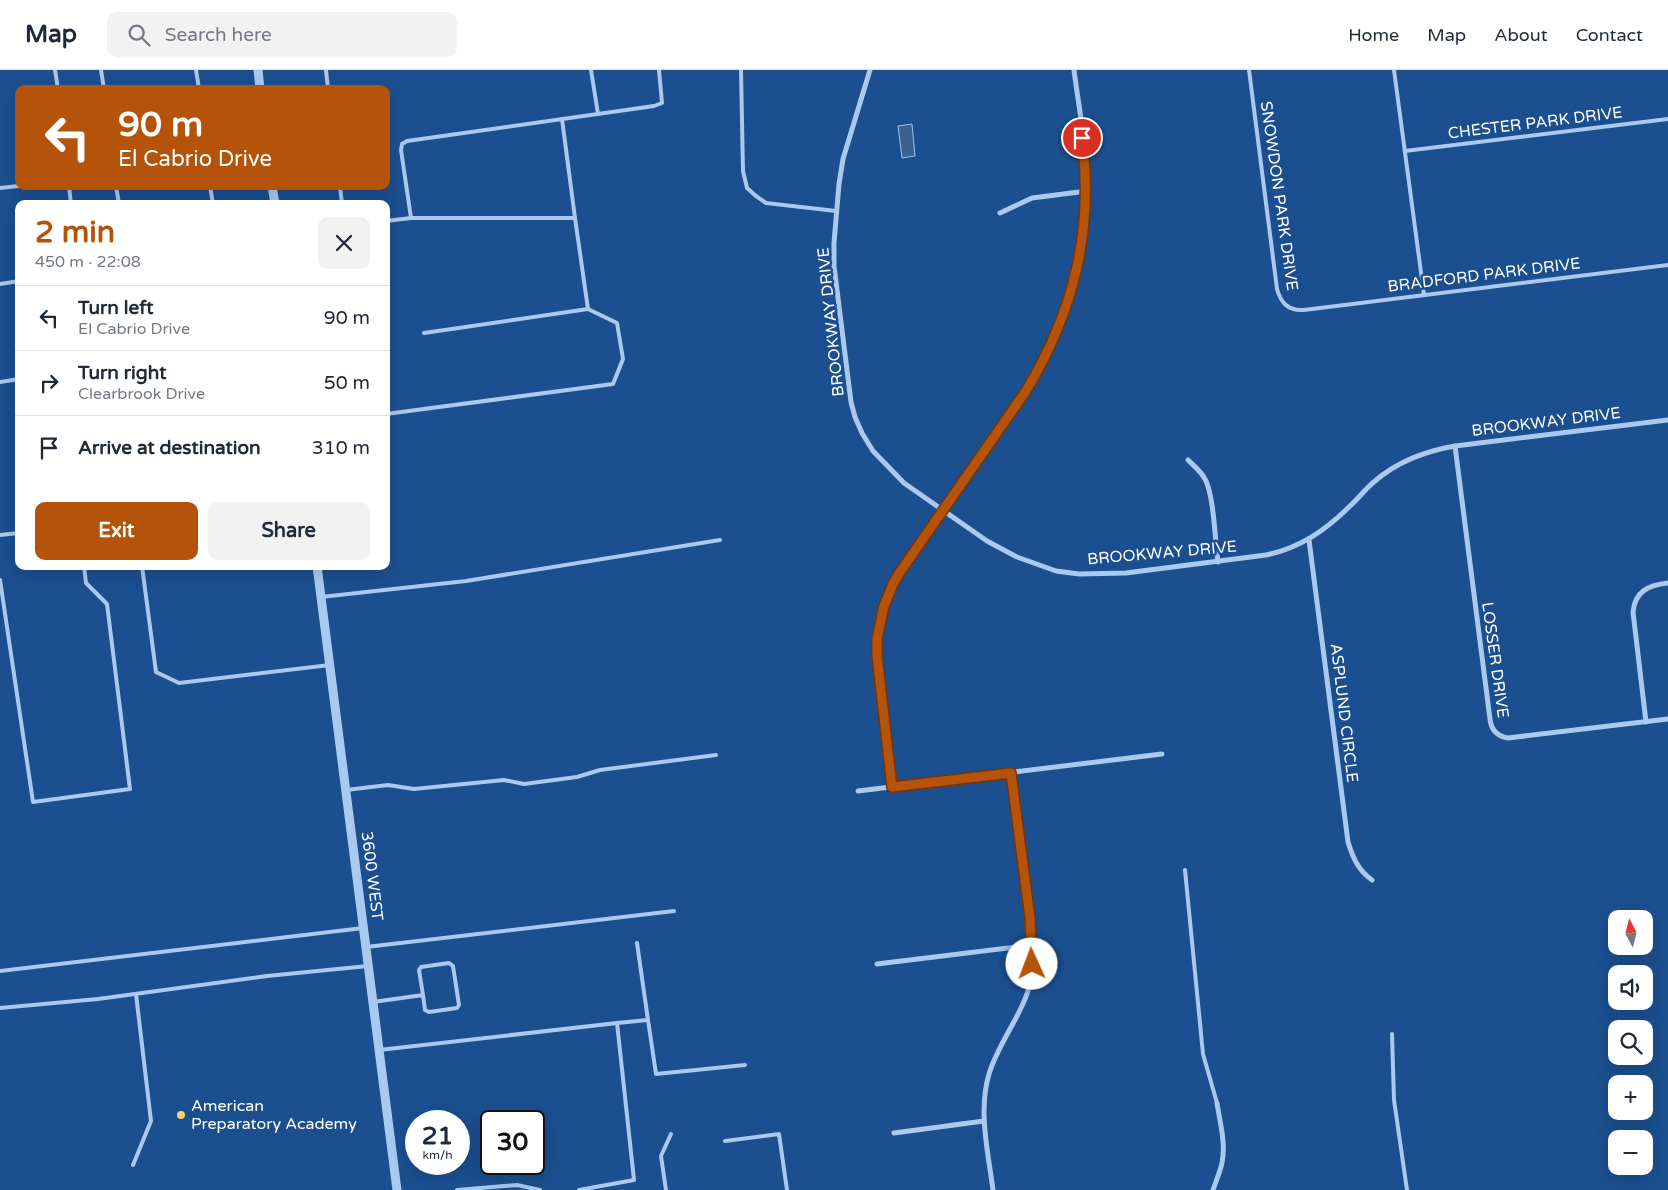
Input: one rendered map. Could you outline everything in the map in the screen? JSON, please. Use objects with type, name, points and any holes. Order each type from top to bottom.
[{"type":"street","points":[[258,70],[260,85]]},
{"type":"street","name":"BROOKWAY DRIVE","points":[[870,70],[844,159],[836,211],[834,266],[849,388],[855,417],[862,434],[873,452],[888,469],[943,511],[1003,551],[1035,565],[1056,571],[1079,574],[1117,573],[1218,562],[1279,552],[1309,540],[1350,506],[1374,481],[1424,453],[1455,446],[1668,420]]},
{"type":"street","points":[[892,787],[878,672],[877,639],[880,622],[887,599],[900,572],[1026,391],[1049,350],[1059,327],[1081,249],[1087,191],[1074,70]]},
{"type":"street","points":[[1000,212],[1032,198],[1087,191]]},
{"type":"street","name":"LOSSER DRIVE","points":[[1455,446],[1490,719],[1493,730],[1502,737],[1508,738],[1668,719]]},
{"type":"street","points":[[1188,460],[1198,469],[1205,480],[1210,494],[1218,562]]},
{"type":"street","name":"ASPLUND CIRCLE","points":[[1309,540],[1348,842],[1354,860],[1363,873],[1372,880]]},
{"type":"street","name":"3600 WEST","points":[[318,570],[397,1190]]},
{"type":"street","points":[[1646,722],[1633,612],[1639,595],[1644,590],[1654,585],[1668,583]]},
{"type":"street","points":[[858,791],[1162,754]]},
{"type":"street","points":[[993,1190],[983,1104],[990,1072],[1027,992],[1032,964],[1032,945],[1011,773]]},
{"type":"street","points":[[877,964],[1032,945]]},
{"type":"street","points":[[1214,1190],[1222,1164],[1223,1152],[1223,1139],[1217,1103]]},
{"type":"street","points":[[894,1134],[984,1121]]},
{"type":"lane","points":[[55,70],[57,85]]},
{"type":"lane","points":[[102,70],[104,85]]},
{"type":"lane","points":[[196,70],[198,85]]},
{"type":"lane","points":[[326,70],[328,85]]},
{"type":"lane","points":[[591,70],[598,114]]},
{"type":"lane","points":[[411,218],[401,150],[402,144],[407,141],[662,103],[659,70]]},
{"type":"lane","points":[[741,70],[743,171],[747,188],[766,203],[836,211]]},
{"type":"lane","name":"SNOWDON PARK DRIVE","points":[[1249,70],[1277,289],[1279,297],[1288,307],[1292,310],[1304,310]]},
{"type":"lane","points":[[1394,70],[1424,296]]},
{"type":"lane","points":[[562,119],[588,309]]},
{"type":"lane","name":"CHESTER PARK DRIVE","points":[[1405,151],[1668,119]]},
{"type":"lane","points":[[0,188],[15,186]]},
{"type":"lane","points":[[390,221],[411,218],[575,218]]},
{"type":"lane","name":"BRADFORD PARK DRIVE","points":[[1304,310],[1668,266]]},
{"type":"lane","points":[[0,284],[15,282]]},
{"type":"lane","points":[[390,413],[613,384],[623,359],[617,323],[588,309],[424,332]]},
{"type":"lane","points":[[0,382],[15,380]]},
{"type":"lane","points":[[0,534],[15,533]]},
{"type":"lane","points":[[321,597],[466,581],[720,540]]},
{"type":"lane","points":[[0,580],[33,802],[130,790],[107,604],[86,583],[84,570]]},
{"type":"lane","points":[[143,570],[156,672],[179,683],[330,665]]},
{"type":"lane","points":[[346,790],[388,785],[414,789],[504,780],[524,784],[577,777],[600,770],[716,755]]},
{"type":"lane","points":[[1185,870],[1203,1054],[1217,1103]]},
{"type":"lane","points":[[366,947],[674,911]]},
{"type":"lane","points":[[0,971],[364,928]]},
{"type":"lane","points":[[637,944],[656,1074],[745,1065]]},
{"type":"lane","points":[[449,963],[452,966],[459,1005],[457,1008],[429,1012],[425,1010],[423,995],[421,967],[449,963]]},
{"type":"lane","points":[[0,1008],[136,994],[267,976],[368,966]]},
{"type":"lane","points":[[133,1165],[151,1121],[136,994]]},
{"type":"lane","points":[[373,1002],[423,995]]},
{"type":"lane","points":[[379,1050],[648,1020]]},
{"type":"lane","points":[[579,1190],[606,1188],[634,1180],[617,1023]]},
{"type":"lane","points":[[1392,1034],[1394,1100],[1407,1190]]},
{"type":"lane","points":[[666,1190],[661,1156],[671,1134]]},
{"type":"lane","points":[[725,1141],[778,1134],[787,1190]]},
{"type":"lane","points":[[457,1190],[518,1185],[540,1190]]},
{"type":"water","points":[[912,124],[915,156],[902,158],[898,126]]},
{"type":"place","name":"American Preparatory Academy","points":[[181,1115]]},
{"type":"route","points":[[1032,964],[1030,918],[1011,773],[892,787],[880,693],[877,639],[884,606],[893,584],[907,559],[943,511],[1026,391],[1039,371],[1059,327],[1075,275],[1085,222],[1087,191],[1082,138]]}]
